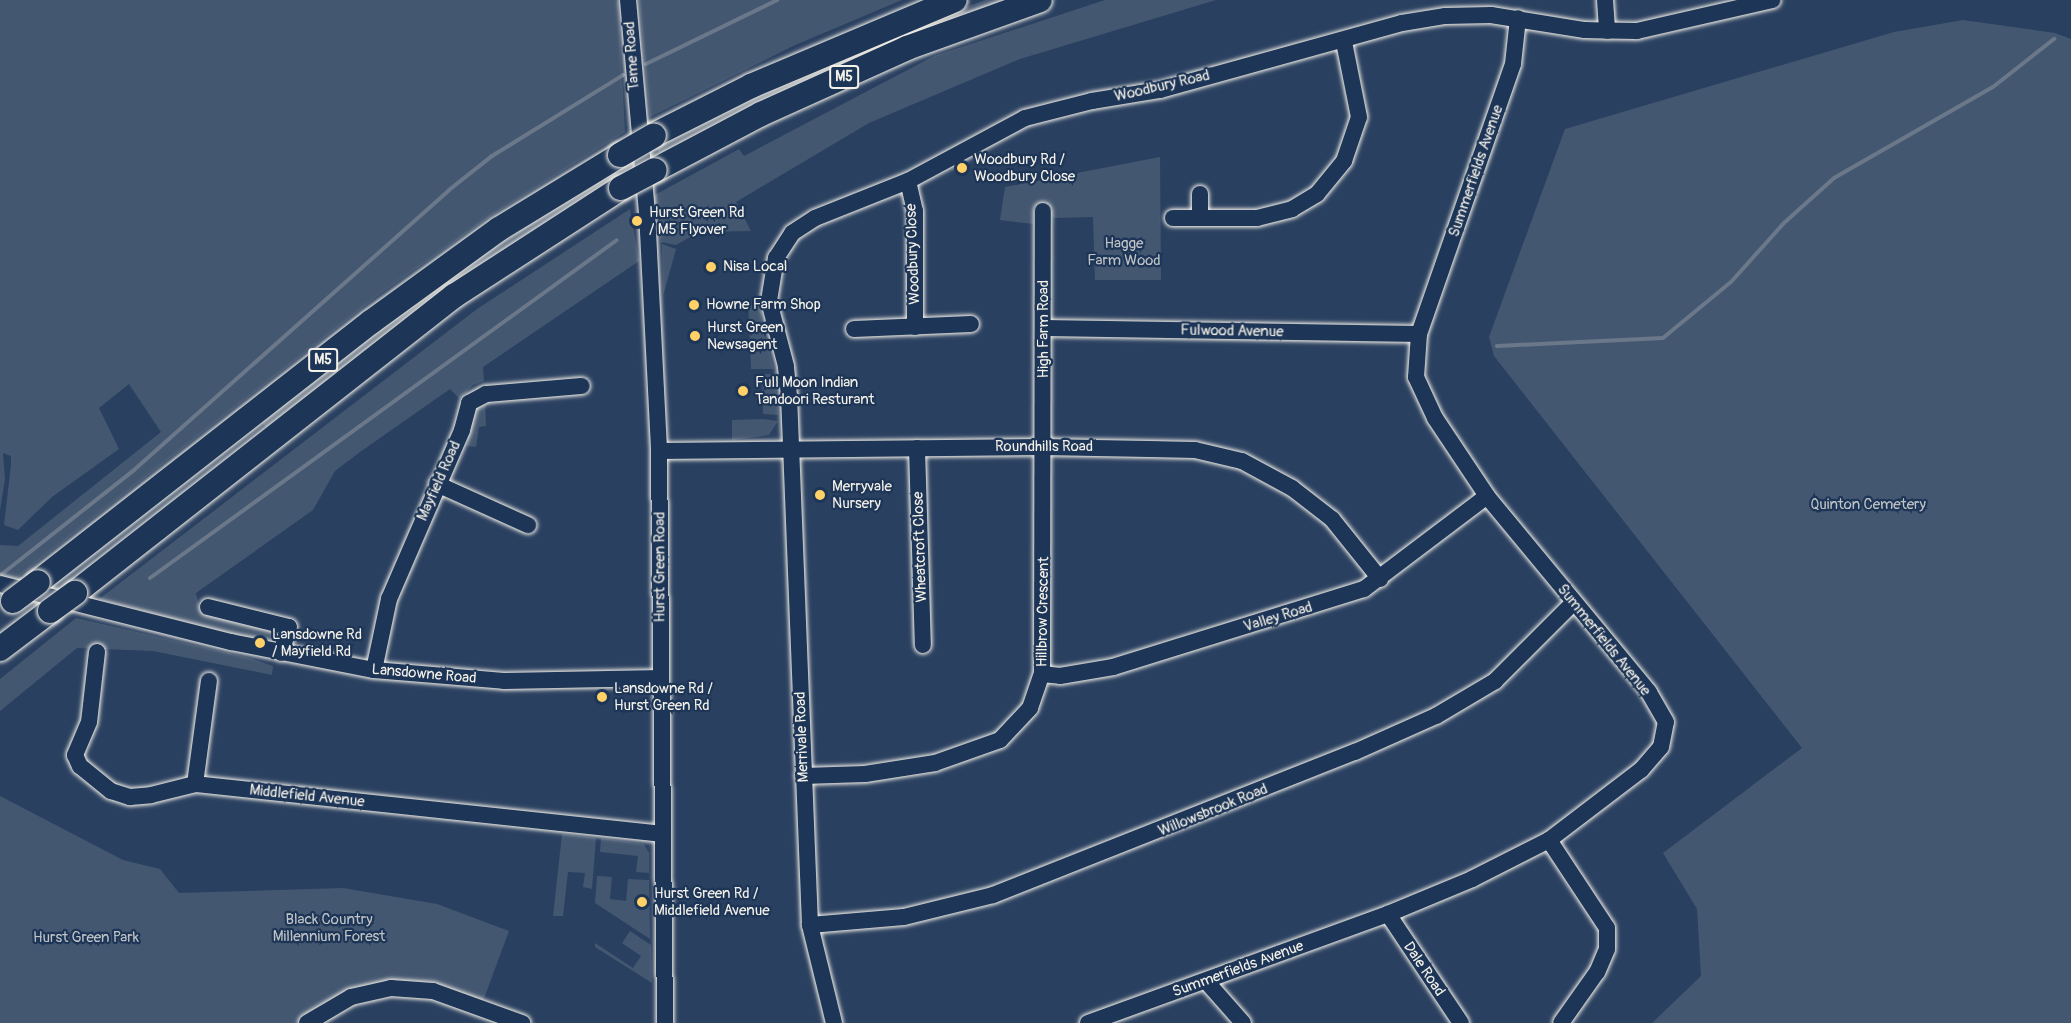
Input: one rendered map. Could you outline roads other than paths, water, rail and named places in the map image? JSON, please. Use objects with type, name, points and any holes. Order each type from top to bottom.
[{"type":"highway","name":"M5","points":[[4,599],[38,582],[380,315],[500,229],[620,154],[751,86],[955,0]]},
{"type":"highway","name":"M5","points":[[0,649],[50,611],[81,598],[454,296],[621,188],[761,114],[908,48],[1040,0]]},
{"type":"street","name":"Tame Road","points":[[628,0],[637,112]]},
{"type":"street","points":[[1605,0],[1607,31]]},
{"type":"street","name":"Woodbury Road","points":[[792,448],[786,366],[769,302],[776,258],[792,233],[815,218],[908,182],[1025,118],[1080,103],[1161,90],[1428,18],[1491,15],[1607,31],[1637,32],[1742,4],[1772,0]]},
{"type":"street","name":"Summerfields Avenue","points":[[1088,1023],[1388,914],[1472,879],[1549,840],[1641,770],[1660,747],[1666,722],[1649,693],[1487,496],[1435,418],[1416,377],[1419,334],[1513,64],[1518,18]]},
{"type":"street","points":[[1173,218],[1280,214],[1317,194],[1344,161],[1359,117],[1344,42]]},
{"type":"street","name":"Hurst Green Road","points":[[637,112],[647,212],[659,452],[665,1023]]},
{"type":"street","name":"Woodbury Close","points":[[908,182],[915,211],[915,327]]},
{"type":"street","points":[[1200,194],[1200,218]]},
{"type":"street","name":"High Farm Road","points":[[1042,447],[1043,210]]},
{"type":"street","name":"Woodbury Close","points":[[854,329],[971,324]]},
{"type":"street","name":"Fulwood Avenue","points":[[1044,328],[1419,334]]},
{"type":"street","name":"Mayfield Road","points":[[374,670],[388,599],[462,430],[464,414],[476,396],[582,386]]},
{"type":"street","name":"Hillbrow Crescent","points":[[803,776],[865,774],[935,764],[1000,740],[1030,708],[1042,674],[1042,447]]},
{"type":"street","name":"Roundhills Road","points":[[659,452],[792,448],[1178,448],[1242,461],[1292,488],[1332,519],[1380,579]]},
{"type":"street","name":"Merrivale Road","points":[[792,448],[810,925],[834,1023]]},
{"type":"street","name":"Wheatcroft Close","points":[[917,448],[923,645]]},
{"type":"street","points":[[437,484],[528,525]]},
{"type":"street","name":"Valley Road","points":[[1042,674],[1060,676],[1113,668],[1332,601],[1380,579],[1487,496]]},
{"type":"street","name":"Lansdowne Road","points":[[4,599],[81,598],[281,653],[374,670],[504,681],[661,678]]},
{"type":"street","name":"Willowsbrook Road","points":[[810,925],[904,917],[993,895],[1354,752],[1436,716],[1495,681],[1573,603]]},
{"type":"street","points":[[208,607],[289,627],[281,653]]},
{"type":"street","name":"Middlefield Avenue","points":[[97,652],[89,722],[75,755],[80,766],[111,791],[130,797],[195,784],[662,834]]},
{"type":"street","points":[[195,784],[209,681]]},
{"type":"street","points":[[1549,840],[1607,928],[1607,949],[1597,972],[1561,1023]]},
{"type":"street","name":"Dale Road","points":[[1388,914],[1461,1023]]},
{"type":"street","points":[[1206,981],[1243,1023]]},
{"type":"street","points":[[307,1023],[351,997],[391,988],[434,992],[522,1023]]},
{"type":"waterway","points":[[646,64],[777,0]]},
{"type":"waterway","points":[[1497,346],[1663,338],[1731,282],[1784,223],[1834,178],[1993,87],[2054,39]]},
{"type":"waterway","points":[[2,574],[134,470],[449,190],[492,156],[623,75]]},
{"type":"waterway","points":[[150,578],[617,240]]},
{"type":"place","name":"Woodbury Rd / Woodbury Close","points":[[962,168]]},
{"type":"place","name":"Hurst Green Rd / M5 Flyover","points":[[637,221]]},
{"type":"place","name":"Nisa Local","points":[[711,267]]},
{"type":"place","name":"Howne Farm Shop","points":[[694,305]]},
{"type":"place","name":"Hurst Green Newsagent","points":[[695,336]]},
{"type":"place","name":"Full Moon Indian Tandoori Resturant","points":[[743,391]]},
{"type":"place","name":"Merryvale Nursery","points":[[820,495]]},
{"type":"place","name":"Lansdowne Rd / Mayfield Rd","points":[[260,643]]},
{"type":"place","name":"Lansdowne Rd / Hurst Green Rd","points":[[602,697]]},
{"type":"place","name":"Hurst Green Rd / Middlefield Avenue","points":[[642,902]]},
{"type":"park label","name":"Hagge Farm Wood","points":[[1124,252]]},
{"type":"park label","name":"Quinton Cemetery","points":[[1868,505]]},
{"type":"park label","name":"Black Country Millennium Forest","points":[[329,928]]},
{"type":"park label","name":"Hurst Green Park","points":[[86,938]]}]
